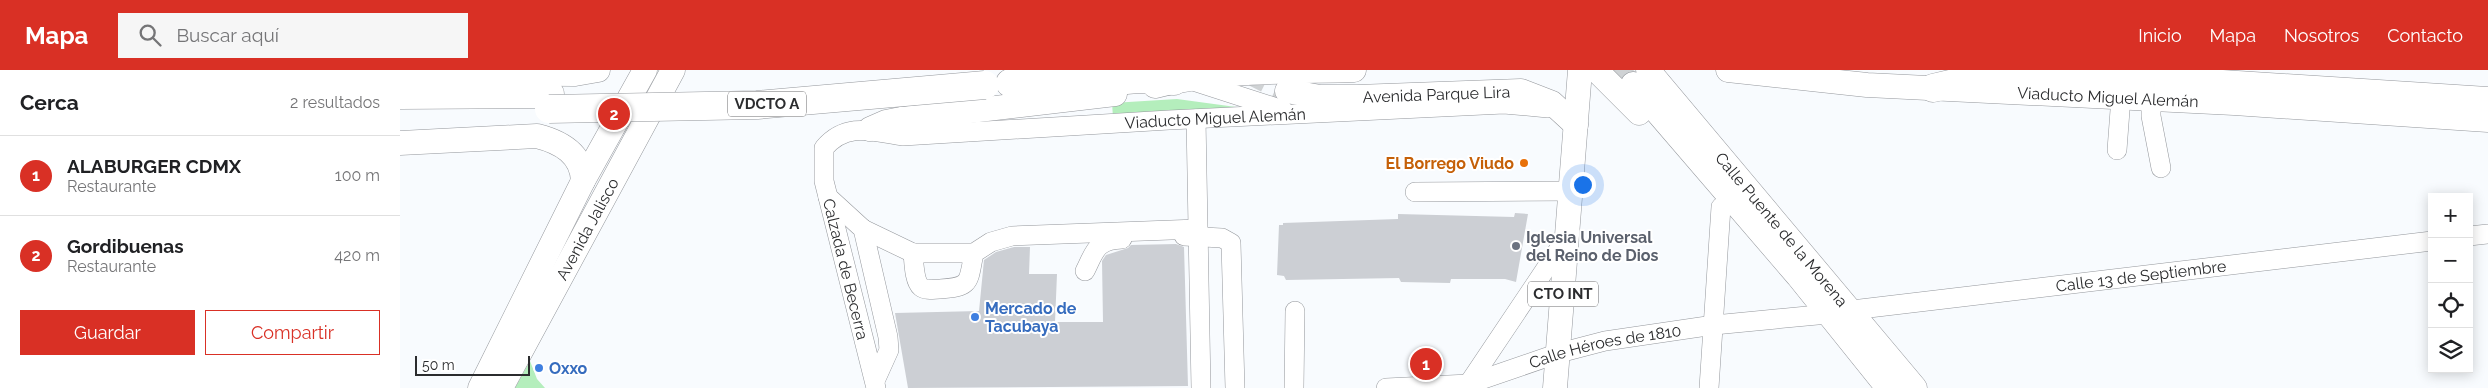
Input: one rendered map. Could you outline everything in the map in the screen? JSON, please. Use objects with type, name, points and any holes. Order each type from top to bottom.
[{"type":"highway","name":"VDCTO A","points":[[400,95],[466,96],[549,101],[756,105],[988,79],[1094,70]]},
{"type":"highway","points":[[1933,88],[1966,80],[1989,70]]},
{"type":"highway","name":"Viaducto Miguel Alemán","points":[[2004,70],[2160,89],[2488,101]]},
{"type":"highway","points":[[988,79],[1080,84],[1138,79],[1180,80]]},
{"type":"highway","points":[[400,86],[466,96]]},
{"type":"highway","points":[[2160,89],[2234,104]]},
{"type":"highway","name":"VDCTO A","points":[[400,111],[549,101]]},
{"type":"main road","points":[[400,73],[575,74],[598,70]]},
{"type":"main road","name":"Avenida Jalisco","points":[[480,388],[583,181],[645,70]]},
{"type":"main road","name":"Avenida Jalisco","points":[[501,388],[673,70]]},
{"type":"main road","name":"Viaducto Miguel Alemán","points":[[870,129],[901,119],[1120,93],[1180,80],[1232,74],[1354,70]]},
{"type":"main road","name":"Viaducto Miguel Alemán","points":[[1728,70],[1867,85],[2121,97],[2160,89]]},
{"type":"main road","name":"CTO INT","points":[[1555,388],[1571,191],[1568,118],[1589,71]]},
{"type":"main road","name":"Calle Puente de la Morena","points":[[1589,71],[1627,99],[1771,262],[1798,276]]},
{"type":"main road","name":"Calle Puente de la Morena","points":[[1640,77],[1888,388]]},
{"type":"main road","name":"Calle Puente de la Morena","points":[[1640,77],[1852,310],[1915,388]]},
{"type":"main road","name":"Avenida Parque Lira","points":[[1287,91],[1320,97],[1521,91],[1542,98],[1568,118]]},
{"type":"main road","points":[[2234,104],[2488,120]]},
{"type":"main road","points":[[400,143],[537,136],[556,142],[574,155],[581,166],[583,181]]},
{"type":"street","points":[[1180,80],[1296,114]]},
{"type":"street","points":[[2160,89],[2152,116],[2161,168]]},
{"type":"street","points":[[2117,150],[2121,97]]},
{"type":"street","name":"Viaducto Miguel Alemán","points":[[824,148],[835,137],[849,131],[870,129],[904,136],[1504,104],[1541,106],[1568,118]]},
{"type":"street","points":[[1196,119],[1201,388]]},
{"type":"street","name":"Calzada de Becerra","points":[[824,148],[823,162],[828,197],[876,384]]},
{"type":"street","points":[[1414,192],[1571,191]]},
{"type":"street","points":[[828,197],[863,229],[913,253],[974,254],[991,242],[1012,236],[1198,233],[1227,240],[1232,249],[1236,388]]},
{"type":"street","points":[[1709,388],[1722,207]]},
{"type":"street","points":[[863,229],[888,337],[888,350],[876,384]]},
{"type":"street","points":[[1085,271],[1097,247],[1103,241],[1198,233]]},
{"type":"street","points":[[2473,236],[2488,234]]},
{"type":"street","points":[[1467,386],[1568,236]]},
{"type":"street","name":"Calle 13 de Septiembre","points":[[1852,310],[2428,241]]},
{"type":"street","points":[[913,253],[918,281],[921,286],[928,289],[959,288],[966,284],[974,254]]},
{"type":"street","points":[[1294,388],[1295,311]]},
{"type":"street","name":"Calle Héroes de 1810","points":[[1386,388],[1467,386],[1559,353],[1605,341],[1714,325],[1828,314]]},
{"type":"green space","points":[[1177,99],[1236,107],[1237,110],[1113,117],[1112,103]]},
{"type":"green space","points":[[530,361],[537,379],[545,388],[515,388]]},
{"type":"building","points":[[1515,213],[1528,214],[1516,282],[1505,279],[1451,279],[1450,283],[1401,282],[1399,278],[1286,280],[1284,276],[1277,275],[1279,225],[1283,225],[1283,223],[1398,219],[1398,214],[1514,217]]},
{"type":"building","name":"Mercado de Tacubaya","points":[[1176,244],[1184,247],[1188,386],[908,388],[895,313],[979,311],[984,260],[996,252],[1014,247],[1030,247],[1029,274],[1057,274],[1055,322],[1103,322],[1102,261],[1106,255],[1128,248],[1131,245]]},
{"type":"tunnel","points":[[1245,70],[1287,91]]},
{"type":"tunnel","points":[[1610,70],[1633,84]]},
{"type":"place","name":"Gordibuenas","points":[[614,114]]},
{"type":"place","name":"El Borrego Viudo","points":[[1524,163]]},
{"type":"place","name":"Iglesia Universal del Reino de Dios","points":[[1516,246]]},
{"type":"place","name":"Mercado de Tacubaya","points":[[975,317]]},
{"type":"place","name":"ALABURGER CDMX","points":[[1426,364]]},
{"type":"place","name":"Oxxo","points":[[539,368]]}]
